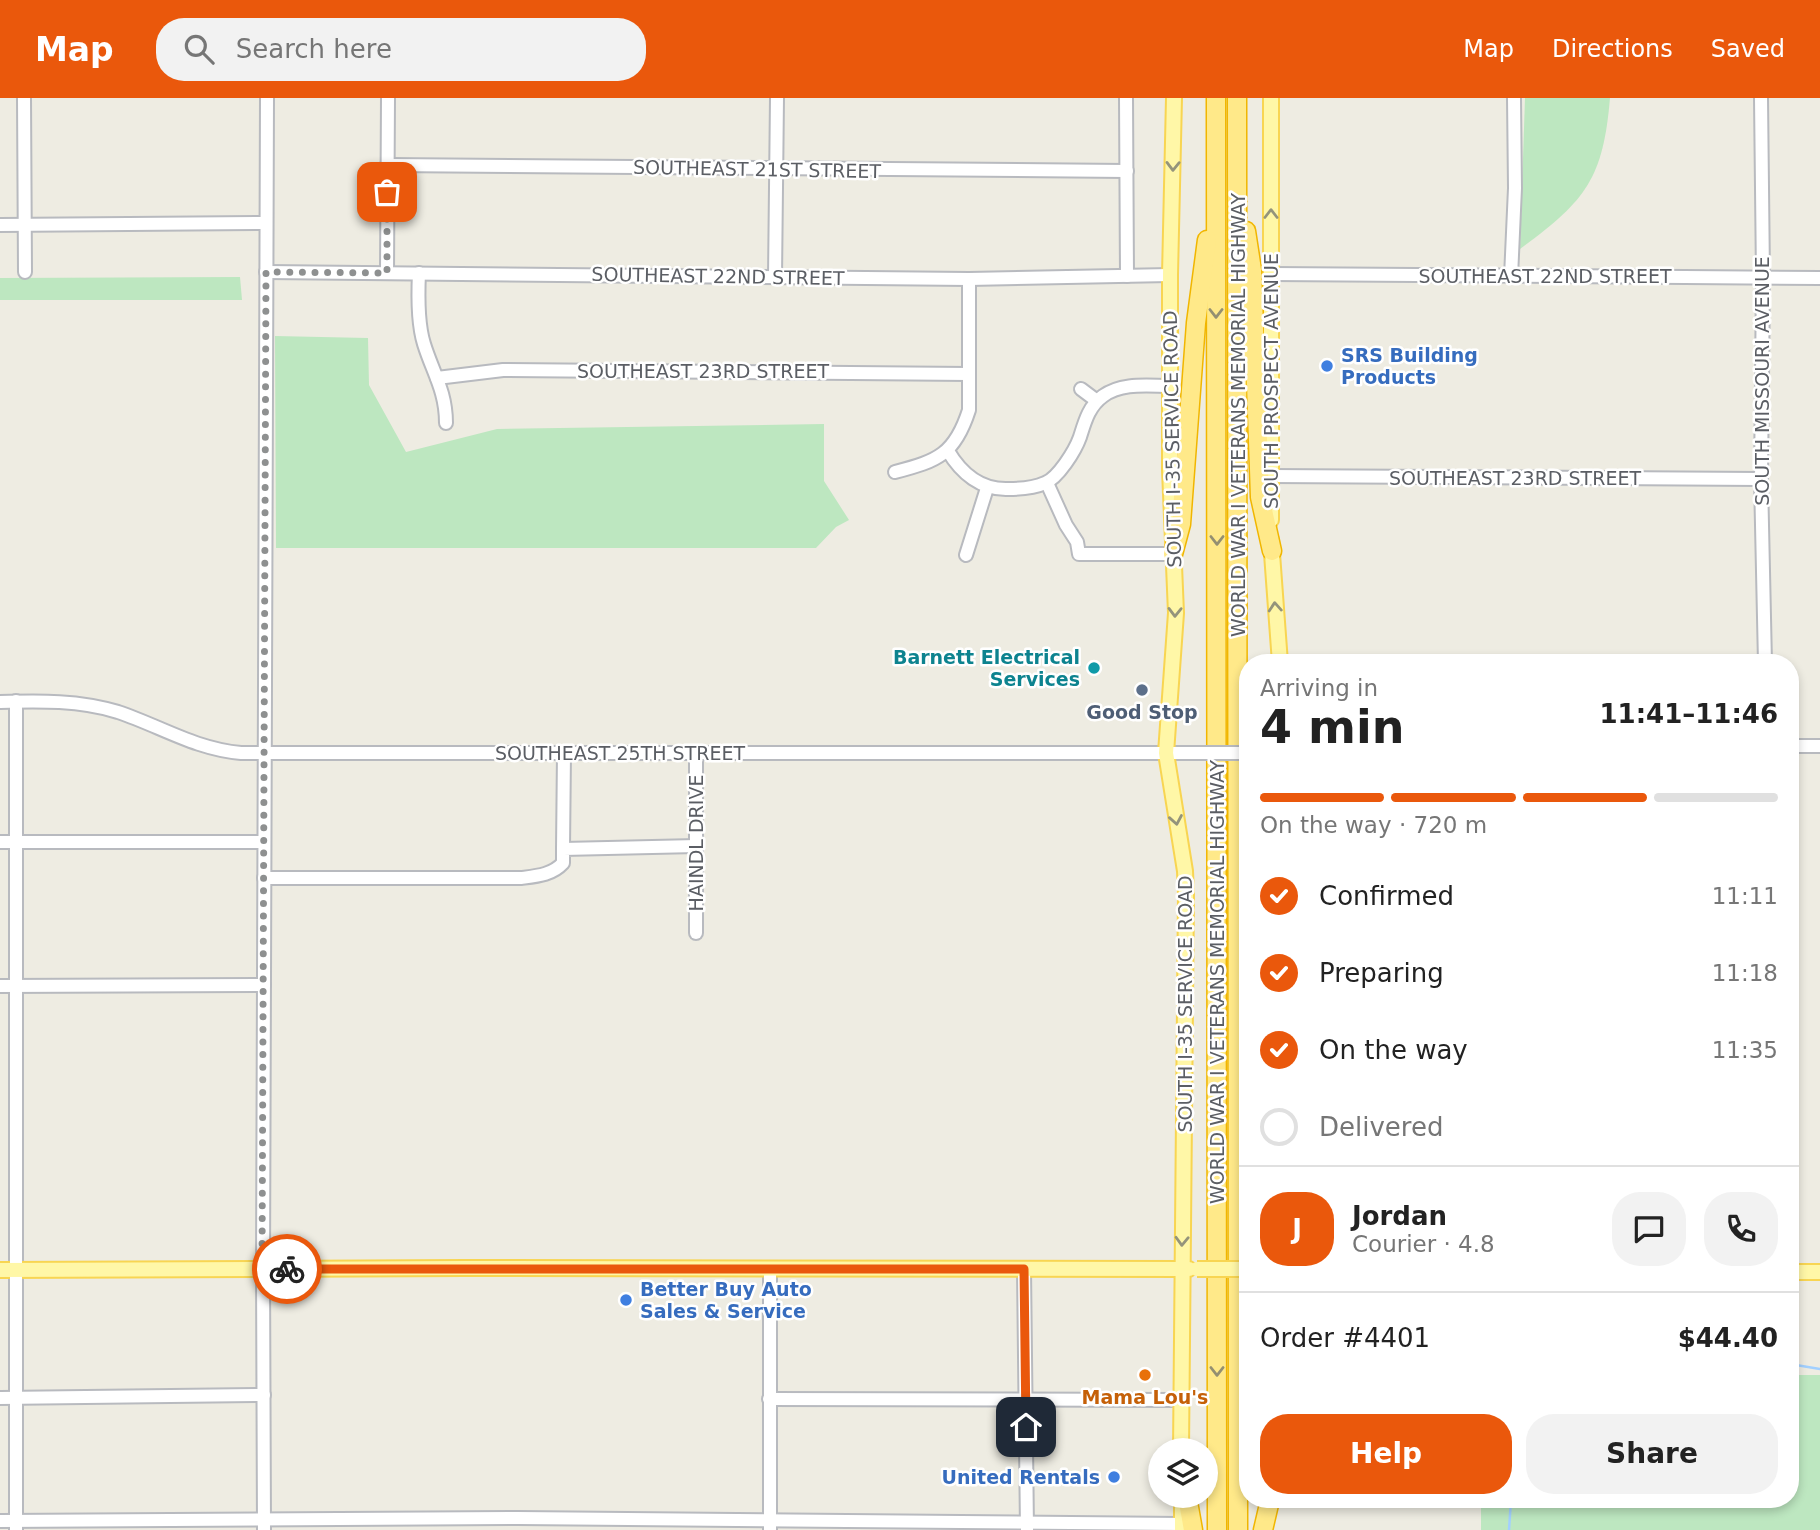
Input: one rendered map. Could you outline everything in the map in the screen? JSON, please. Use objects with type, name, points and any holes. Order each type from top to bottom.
[{"type":"highway","name":"WORLD WAR I VETERANS MEMORIAL HIGHWAY","points":[[1216,98],[1217,1530]]},
{"type":"highway","name":"WORLD WAR I VETERANS MEMORIAL HIGHWAY","points":[[1237,98],[1238,1530]]},
{"type":"highway","points":[[1173,554],[1181,524],[1196,323],[1216,171]]},
{"type":"highway","points":[[1237,174],[1252,270],[1261,512],[1272,551]]},
{"type":"highway","points":[[1185,1508],[1186,1528]]},
{"type":"highway","points":[[1263,1530],[1269,1508]]},
{"type":"main road","name":"SOUTH I-35 SERVICE ROAD","points":[[1174,98],[1170,275],[1176,612],[1166,753],[1185,871],[1186,894],[1186,1131],[1181,1269],[1181,1438]]},
{"type":"main road","name":"SOUTH PROSPECT AVENUE","points":[[1271,98],[1269,476],[1279,654]]},
{"type":"main road","points":[[7,1270],[1239,1269]]},
{"type":"main road","points":[[1799,1272],[1820,1272]]},
{"type":"main road","points":[[1271,1508],[1272,1530]]},
{"type":"street","points":[[24,98],[25,272]]},
{"type":"street","points":[[264,1525],[262,1269],[267,98]]},
{"type":"street","points":[[387,273],[388,98]]},
{"type":"street","points":[[775,277],[777,98]]},
{"type":"street","points":[[1126,98],[1127,275]]},
{"type":"street","points":[[1511,277],[1515,188],[1514,98]]},
{"type":"street","name":"SOUTH MISSOURI AVENUE","points":[[1761,98],[1763,277],[1760,479],[1765,654]]},
{"type":"street","name":"SOUTHEAST 21ST STREET","points":[[387,165],[1127,171]]},
{"type":"street","points":[[0,225],[266,223]]},
{"type":"street","name":"SOUTHEAST 22ND STREET","points":[[266,272],[969,279],[1170,275]]},
{"type":"street","points":[[419,273],[418,293],[423,341],[446,402],[446,423]]},
{"type":"street","name":"SOUTHEAST 22ND STREET","points":[[1270,274],[1820,278]]},
{"type":"street","points":[[895,472],[930,461],[948,451],[963,428],[969,410],[969,279]]},
{"type":"street","name":"SOUTHEAST 23RD STREET","points":[[437,379],[503,370],[969,374]]},
{"type":"street","points":[[948,451],[957,466],[987,488],[1013,489],[1047,483],[1072,453],[1089,410],[1097,401],[1123,387],[1171,386]]},
{"type":"street","points":[[1081,389],[1097,401]]},
{"type":"street","name":"SOUTHEAST 23RD STREET","points":[[1269,476],[1760,479]]},
{"type":"street","points":[[1047,483],[1066,525],[1077,542],[1079,554],[1173,554]]},
{"type":"street","points":[[966,555],[987,488]]},
{"type":"street","points":[[16,701],[15,1128],[7,1270],[15,1397],[16,1526]]},
{"type":"street","name":"SOUTHEAST 25TH STREET","points":[[0,702],[61,702],[93,706],[135,718],[202,747],[230,752],[1239,753]]},
{"type":"street","points":[[1799,746],[1820,746]]},
{"type":"street","points":[[264,878],[521,878],[556,870],[563,863],[564,849],[564,753]]},
{"type":"street","name":"HAINDL DRIVE","points":[[696,753],[696,933]]},
{"type":"street","points":[[0,842],[264,842]]},
{"type":"street","points":[[564,849],[697,846]]},
{"type":"street","points":[[0,986],[264,985]]},
{"type":"street","points":[[0,1128],[15,1128]]},
{"type":"street","points":[[770,1269],[770,1525]]},
{"type":"street","points":[[1024,1269],[1027,1527]]},
{"type":"street","points":[[0,1398],[264,1395]]},
{"type":"street","points":[[769,1399],[1181,1400]]},
{"type":"street","points":[[0,1521],[16,1526],[264,1525],[531,1518],[770,1525],[1186,1528]]},
{"type":"green space","points":[[1525,98],[1610,98],[1602,149],[1587,186],[1560,217],[1520,249]]},
{"type":"green space","points":[[240,277],[242,300],[0,300],[0,278]]},
{"type":"green space","points":[[275,336],[368,338],[369,385],[406,452],[497,429],[824,424],[824,481],[849,520],[836,527],[816,548],[276,548]]},
{"type":"green space","points":[[1799,1375],[1820,1375],[1820,1530],[1481,1530],[1481,1508],[1799,1508]]},
{"type":"waterway","points":[[1799,1366],[1820,1369]]},
{"type":"waterway","points":[[1509,1530],[1510,1508]]},
{"type":"way so far","points":[[287,1269],[262,1269],[266,272],[387,273],[387,192]]},
{"type":"place","name":"SRS Building Products","points":[[1327,366]]},
{"type":"place","name":"Barnett Electrical Services","points":[[1094,668]]},
{"type":"place","name":"Good Stop","points":[[1142,690]]},
{"type":"place","name":"Better Buy Auto Sales & Service","points":[[626,1300]]},
{"type":"place","name":"Mama Lou's","points":[[1145,1375]]},
{"type":"place","name":"United Rentals","points":[[1114,1477]]},
{"type":"route","points":[[287,1269],[1024,1269],[1026,1427]]}]
